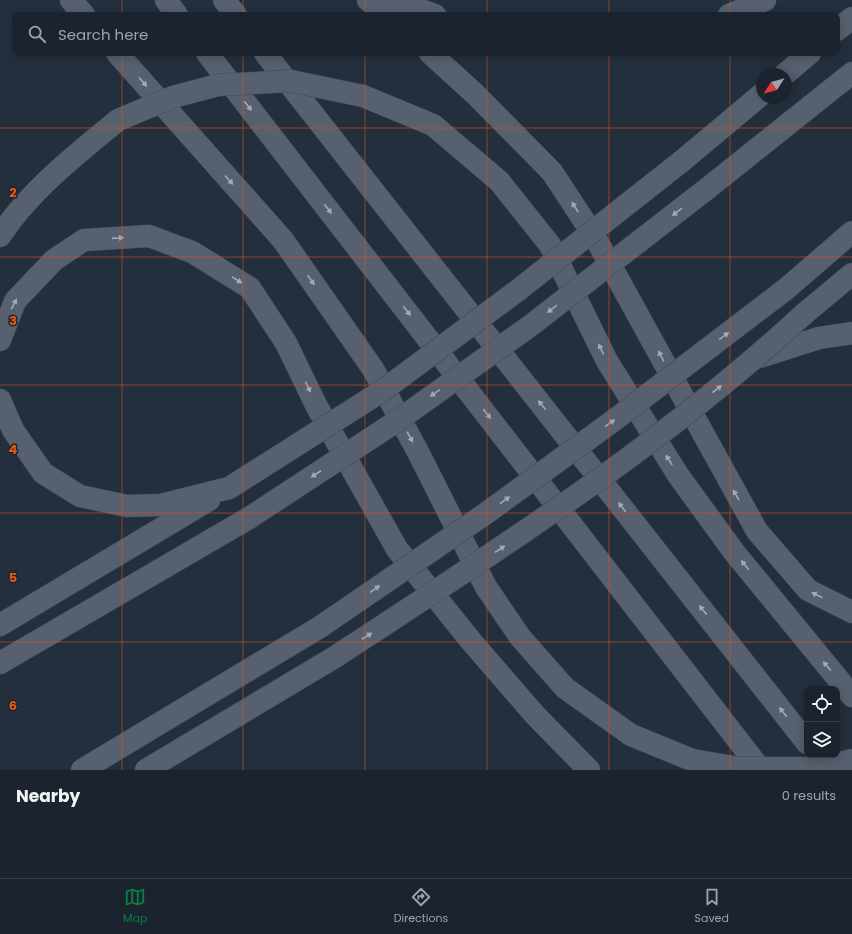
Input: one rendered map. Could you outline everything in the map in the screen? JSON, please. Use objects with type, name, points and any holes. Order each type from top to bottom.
[{"type":"main road","points":[[71,0],[81,12]]},
{"type":"main road","points":[[166,0],[175,12]]},
{"type":"main road","points":[[224,0],[234,12]]},
{"type":"main road","points":[[368,0],[382,12]]},
{"type":"main road","points":[[393,0],[427,12]]},
{"type":"main road","points":[[736,12],[765,0]]},
{"type":"main road","points":[[840,28],[852,18]]},
{"type":"main road","points":[[120,56],[283,240],[373,369],[418,452],[486,587],[520,637],[564,688],[631,735],[692,760],[740,768],[820,768],[852,760]]},
{"type":"main road","points":[[209,56],[761,770]]},
{"type":"main road","points":[[267,56],[804,739]]},
{"type":"main road","points":[[433,56],[475,94],[552,172],[596,240],[757,531],[808,590],[852,612]]},
{"type":"main road","points":[[792,68],[806,56]]},
{"type":"main road","points":[[0,664],[249,518],[397,421],[530,326],[852,74]]},
{"type":"main road","points":[[0,236],[14,214],[70,160],[118,120],[173,97],[218,85],[291,81],[363,96],[433,125],[499,181],[550,245],[607,361],[678,475],[734,552],[852,696]]},
{"type":"main road","points":[[0,625],[229,488],[382,391],[517,291],[682,161],[756,99]]},
{"type":"main road","points":[[82,770],[320,627],[485,514],[613,421],[786,289],[852,232]]},
{"type":"main road","points":[[0,340],[15,301],[54,260],[84,240],[149,236],[192,252],[250,288],[286,342],[316,405],[397,549],[470,641],[525,704],[589,770]]},
{"type":"main road","points":[[146,770],[335,657],[505,546],[636,453],[756,358],[804,314],[852,274]]},
{"type":"main road","points":[[756,358],[819,338],[852,333]]},
{"type":"main road","points":[[0,400],[13,430],[43,473],[80,496],[127,506],[161,505],[229,488]]},
{"type":"main road","points":[[819,758],[828,770]]}]
